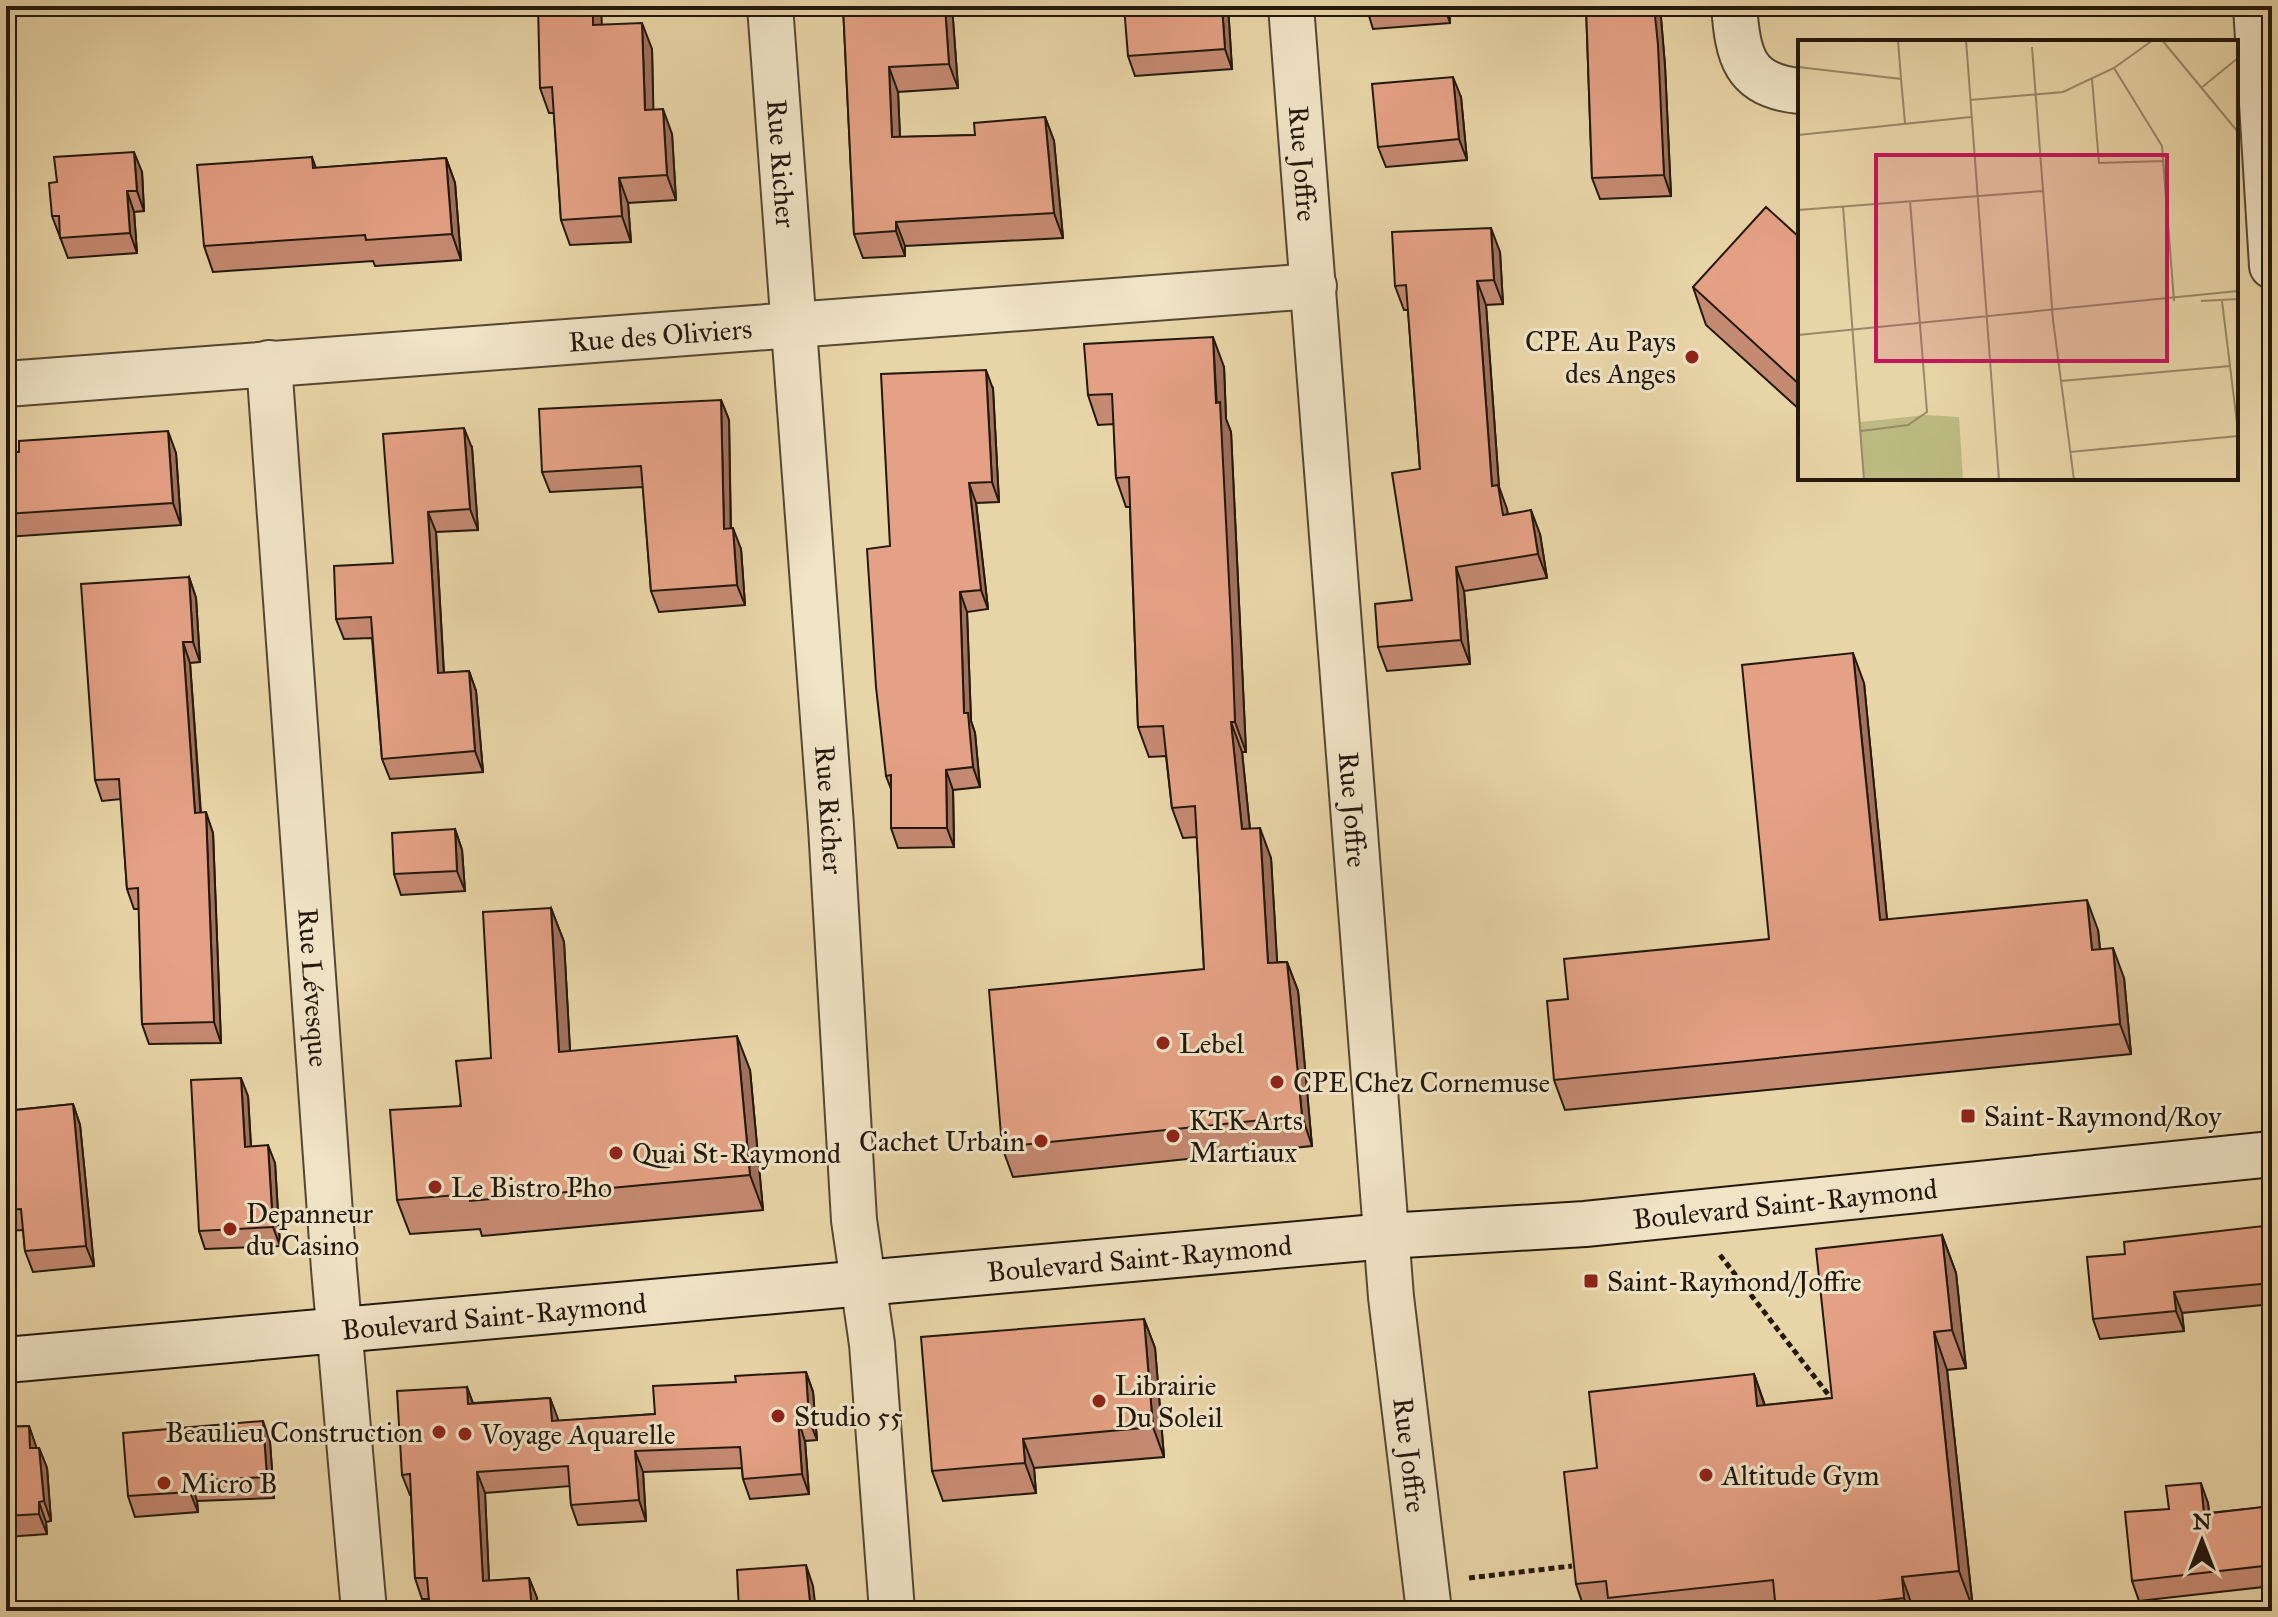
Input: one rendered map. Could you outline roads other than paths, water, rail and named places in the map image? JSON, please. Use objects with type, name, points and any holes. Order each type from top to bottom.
[{"type":"street","name":"Rue Richer","points":[[770,6],[830,811],[854,1220],[872,1344],[892,1611]]},
{"type":"street","name":"Rue Joffre","points":[[1291,6],[1387,1236],[1427,1597]]},
{"type":"street","points":[[1734,6],[1737,45],[1745,66],[1764,82],[1798,90]]},
{"type":"street","points":[[2250,33],[2272,266]]},
{"type":"street","name":"Rue des Oliviers","points":[[6,384],[1314,286]]},
{"type":"street","name":"Rue Lévesque","points":[[269,363],[339,1331],[364,1611]]},
{"type":"street","name":"Boulevard Saint-Raymond","points":[[6,1360],[1387,1236],[1585,1224],[2272,1154]]},
{"type":"place","name":"CPE Au Pays des Anges","points":[[1692,357]]},
{"type":"place","name":"Lebel","points":[[1163,1043]]},
{"type":"place","name":"CPE Chez Cornemuse","points":[[1277,1082]]},
{"type":"place","name":"Saint-Raymond/Roy","points":[[1968,1116]]},
{"type":"place","name":"KTK Arts Martiaux","points":[[1173,1136]]},
{"type":"place","name":"Cachet Urbain","points":[[1041,1141]]},
{"type":"place","name":"Quai St-Raymond","points":[[616,1153]]},
{"type":"place","name":"Le Bistro Pho","points":[[435,1187]]},
{"type":"place","name":"Depanneur du Casino","points":[[230,1229]]},
{"type":"place","name":"Saint-Raymond/Joffre","points":[[1591,1281]]},
{"type":"place","name":"Librairie Du Soleil","points":[[1099,1401]]},
{"type":"place","name":"Studio 55","points":[[778,1416]]},
{"type":"place","name":"Beaulieu Construction","points":[[439,1432]]},
{"type":"place","name":"Voyage Aquarelle","points":[[465,1434]]},
{"type":"place","name":"Altitude Gym","points":[[1706,1475]]},
{"type":"place","name":"Micro B","points":[[164,1483]]}]
